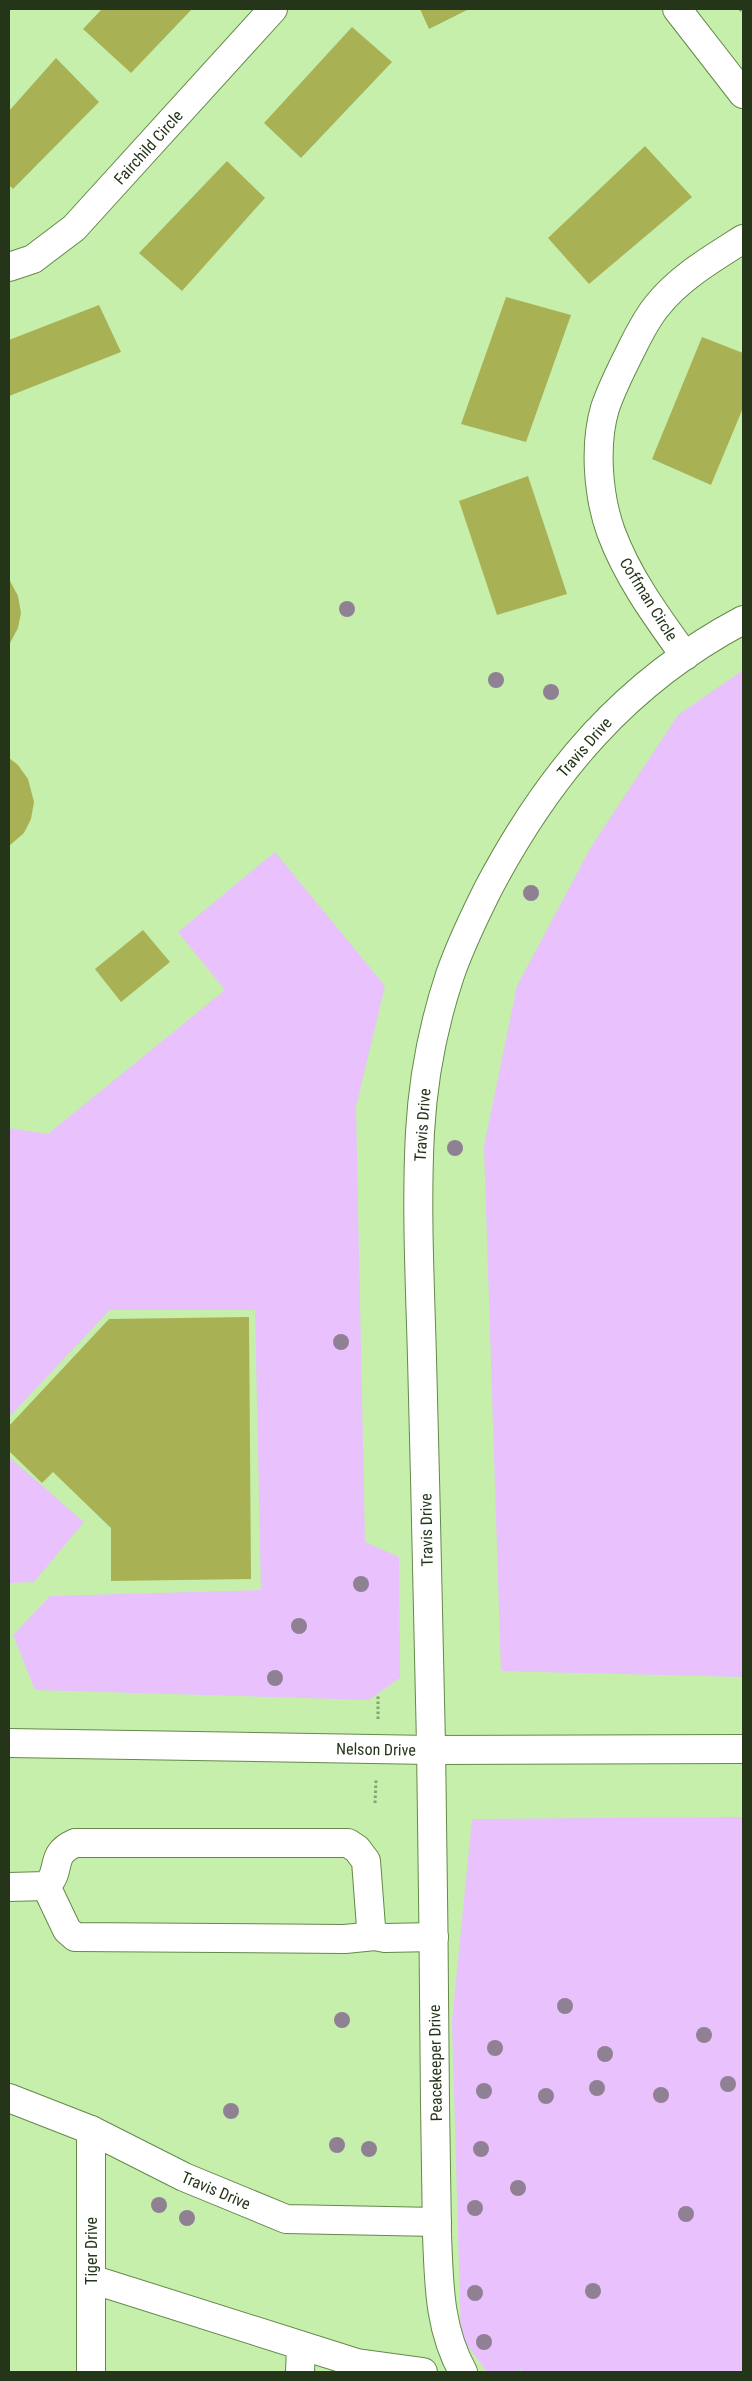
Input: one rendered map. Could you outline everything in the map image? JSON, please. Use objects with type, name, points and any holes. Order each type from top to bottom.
[{"type":"street","name":"Fairchild Circle","points":[[9,267],[33,259],[74,228],[273,9]]},
{"type":"street","points":[[677,9],[743,94]]},
{"type":"street","name":"Coffman Circle","points":[[685,656],[635,583],[610,530],[603,504],[600,472],[601,434],[605,410],[614,384],[641,330],[657,306],[683,280],[743,239]]},
{"type":"street","name":"Travis Drive","points":[[431,1750],[418,1182],[425,1074],[435,1023],[451,972],[474,918],[528,818],[564,769],[612,714],[685,656],[712,637],[743,620]]},
{"type":"street","name":"Nelson Drive","points":[[9,1743],[431,1750],[743,1749]]},
{"type":"street","name":"Peacekeeper Drive","points":[[431,1750],[437,2222],[440,2301],[445,2331],[453,2354],[463,2372]]},
{"type":"street","points":[[9,1886],[46,1886],[52,1880],[58,1855],[65,1848],[75,1843],[348,1843],[357,1849],[366,1861],[371,1927],[375,1936]]},
{"type":"street","points":[[46,1886],[67,1930],[76,1937],[344,1939],[375,1936],[385,1938],[434,1937]]},
{"type":"street","name":"Travis Drive","points":[[9,2098],[91,2130],[184,2177],[286,2219],[437,2222]]},
{"type":"street","name":"Tiger Drive","points":[[90,2372],[91,2130]]},
{"type":"street","points":[[91,2279],[300,2359],[357,2363],[397,2370],[423,2372]]},
{"type":"path","points":[[740,9],[743,13]]},
{"type":"shaded area","points":[[743,670],[743,1677],[501,1671],[484,1146],[517,986],[591,847],[678,715]]},
{"type":"shaded area","points":[[275,852],[385,986],[356,1107],[365,1542],[399,1557],[400,1678],[369,1700],[35,1690],[13,1635],[50,1596],[261,1590],[255,1310],[110,1310],[9,1417],[9,1128],[48,1134],[225,990],[178,932]]},
{"type":"shaded area","points":[[9,1457],[84,1522],[34,1582],[9,1583]]},
{"type":"shaded area","points":[[743,1817],[743,2372],[523,2372],[520,2368],[518,2372],[487,2372],[461,2337],[452,2021],[472,1819]]},
{"type":"building","points":[[102,9],[192,9],[131,73],[83,29]]},
{"type":"building","points":[[420,9],[469,9],[429,29]]},
{"type":"building","points":[[352,27],[392,62],[301,158],[264,123]]},
{"type":"building","points":[[56,58],[99,102],[13,189],[9,185],[9,111]]},
{"type":"building","points":[[645,146],[692,197],[589,284],[548,238]]},
{"type":"building","points":[[227,161],[265,198],[182,291],[139,253]]},
{"type":"building","points":[[506,297],[571,315],[526,442],[461,424]]},
{"type":"building","points":[[99,305],[121,352],[9,396],[9,340]]},
{"type":"building","points":[[702,337],[743,353],[743,408],[711,485],[652,459]]},
{"type":"building","points":[[528,476],[567,594],[497,615],[459,501]]},
{"type":"building","points":[[9,579],[18,596],[21,613],[18,628],[9,645]]},
{"type":"building","points":[[9,758],[18,765],[28,779],[34,802],[31,819],[24,833],[9,846]]},
{"type":"building","points":[[143,930],[170,962],[121,1002],[95,969]]},
{"type":"building","points":[[249,1317],[251,1579],[111,1581],[111,1528],[53,1472],[42,1483],[9,1451],[9,1426],[109,1319]]}]
